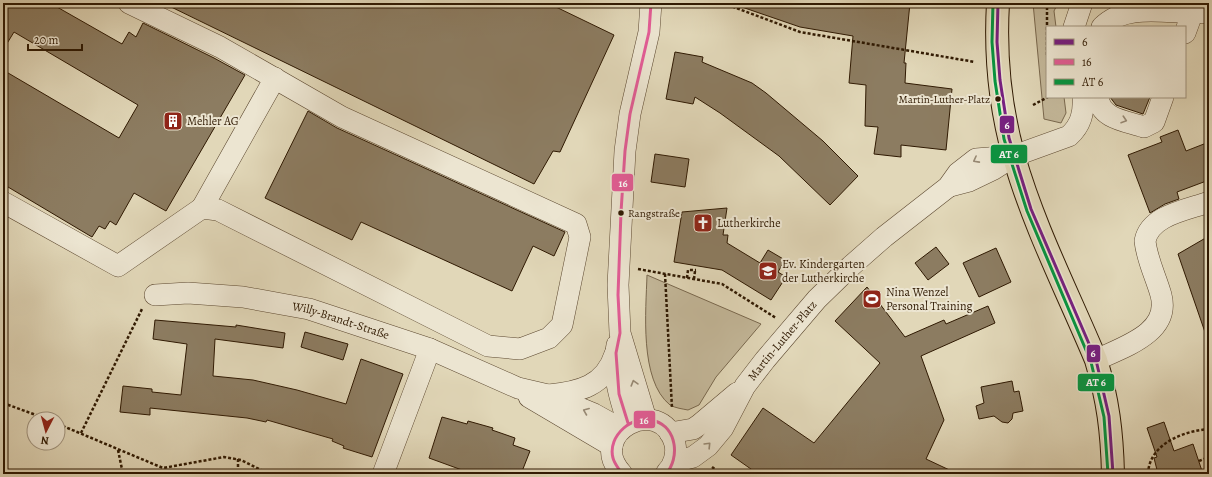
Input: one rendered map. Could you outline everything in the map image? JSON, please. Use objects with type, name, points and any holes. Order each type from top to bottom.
[{"type":"main road","points":[[998,3],[998,64],[1004,110],[1014,156],[1034,216],[1096,360],[1103,384],[1111,427],[1113,474]]},
{"type":"street","points":[[129,3],[220,47],[342,117],[576,224],[580,237],[562,325],[550,338],[520,349],[488,346],[218,210],[202,208]]},
{"type":"street","points":[[622,474],[614,463],[627,429],[620,333],[618,270],[625,151],[630,114],[648,32],[651,3]]},
{"type":"street","points":[[1074,26],[1082,3]]},
{"type":"street","points":[[1103,26],[1110,18],[1124,12],[1156,11],[1195,20]]},
{"type":"street","points":[[3,202],[118,266],[202,208],[275,78]]},
{"type":"street","name":"Martin-Luther-Platz","points":[[670,468],[693,457],[708,446],[723,428],[745,386],[765,360],[817,299],[845,271],[884,237],[948,187],[994,169],[1014,156],[1069,136],[1081,121],[1083,98]]},
{"type":"street","points":[[1098,98],[1101,110],[1107,115],[1144,127],[1154,122],[1163,98]]},
{"type":"street","points":[[1096,360],[1144,336],[1154,329],[1161,315],[1161,295],[1145,241],[1146,232],[1167,217],[1209,202]]},
{"type":"street","name":"Willy-Brandt-Straße","points":[[149,301],[188,293],[243,297],[309,309],[430,349],[518,388],[548,395],[627,429]]},
{"type":"street","points":[[548,395],[573,392],[599,380],[612,366],[620,333]]},
{"type":"street","points":[[383,474],[430,349]]},
{"type":"street","points":[[616,353],[618,394],[627,429]]},
{"type":"street","name":"Martin-Luther-Platz","points":[[670,468],[676,447],[670,433],[693,429],[745,386]]},
{"type":"street","name":"Willy-Brandt-Straße","points":[[518,388],[535,402],[627,429]]},
{"type":"street","points":[[627,429],[659,423],[670,433]]},
{"type":"path","points":[[723,3],[800,32],[975,62]]},
{"type":"path","points":[[1047,26],[1047,8],[1050,3]]},
{"type":"path","points":[[1034,105],[1046,98]]},
{"type":"path","points":[[635,268],[722,284],[777,318]]},
{"type":"path","points":[[687,278],[688,270],[696,271],[694,279]]},
{"type":"path","points":[[665,274],[672,409]]},
{"type":"path","points":[[81,433],[149,301]]},
{"type":"path","points":[[3,403],[26,411]]},
{"type":"path","points":[[66,427],[163,468],[224,457],[238,459],[269,474]]},
{"type":"path","points":[[1148,474],[1148,467],[1154,452],[1166,443],[1194,430],[1209,429]]},
{"type":"path","points":[[118,449],[124,474]]},
{"type":"path","points":[[1199,461],[1209,457]]},
{"type":"path","points":[[238,459],[238,474]]},
{"type":"shaded area","points":[[1033,3],[1058,3],[1054,11],[1056,26],[1046,26],[1046,98],[1064,98],[1066,113],[1061,123],[1044,119]]},
{"type":"shaded area","points":[[647,275],[761,324],[716,377],[699,405],[688,410],[670,405],[660,394],[653,379],[646,344]]},
{"type":"building","name":"Mehler AG","points":[[3,3],[50,3],[122,44],[129,32],[136,37],[143,23],[245,75],[166,211],[134,193],[116,225],[110,221],[105,229],[99,226],[92,237],[3,184],[3,70],[119,138],[138,105],[14,32],[3,50]]},
{"type":"building","points":[[163,3],[558,3],[556,7],[614,35],[560,152],[553,151],[534,184]]},
{"type":"building","points":[[737,3],[910,3],[904,63],[906,63],[905,83],[952,89],[946,150],[901,145],[901,157],[874,154],[878,127],[865,126],[866,85],[849,83],[853,36],[800,27],[736,5]]},
{"type":"building","points":[[675,52],[703,57],[702,62],[752,83],[823,141],[858,176],[830,205],[779,156],[720,113],[695,97],[693,104],[666,99]]},
{"type":"building","points":[[1111,98],[1150,98],[1143,114],[1116,105]]},
{"type":"building","points":[[308,111],[337,128],[565,232],[554,256],[533,246],[512,291],[361,222],[352,240],[265,198]]},
{"type":"building","points":[[1178,130],[1186,151],[1209,142],[1209,180],[1177,192],[1179,199],[1165,204],[1150,213],[1128,155],[1162,142],[1160,137]]},
{"type":"building","points":[[655,154],[689,159],[685,187],[651,182]]},
{"type":"building","points":[[727,208],[723,235],[728,235],[727,243],[760,263],[768,250],[785,260],[778,272],[786,277],[771,300],[722,270],[674,262],[682,212]]},
{"type":"building","points":[[1209,236],[1209,337],[1207,338],[1178,254]]},
{"type":"building","points":[[936,247],[949,264],[928,280],[915,263]]},
{"type":"building","points":[[996,248],[1011,282],[979,297],[963,263]]},
{"type":"building","points":[[867,287],[905,337],[944,320],[946,324],[988,306],[995,323],[921,356],[944,420],[926,459],[958,474],[758,474],[731,455],[763,408],[814,443],[880,363],[835,321]]},
{"type":"building","points":[[155,320],[236,327],[236,325],[285,333],[283,348],[215,339],[213,376],[253,380],[297,390],[346,404],[361,359],[403,374],[372,457],[343,448],[344,446],[332,441],[333,439],[267,420],[266,422],[247,418],[150,408],[150,415],[120,412],[123,386],[152,389],[152,392],[181,395],[187,344],[153,339]]},
{"type":"building","points":[[305,332],[348,344],[343,360],[301,347]]},
{"type":"building","points":[[1012,381],[1014,392],[1019,391],[1023,411],[1013,413],[1012,419],[1008,423],[1002,422],[994,416],[979,419],[976,406],[984,403],[981,387]]},
{"type":"building","points":[[442,417],[467,424],[468,421],[493,428],[492,430],[515,438],[513,445],[530,451],[521,474],[461,474],[462,470],[429,458]]},
{"type":"building","points":[[1164,422],[1174,451],[1193,444],[1203,474],[1158,474],[1154,458],[1157,457],[1147,428]]},
{"type":"transit line","name":"16","points":[[628,423],[619,394],[616,353],[620,333],[618,295],[621,212],[625,151],[630,114],[649,32],[651,3]]},
{"type":"transit line","points":[[993,3],[992,42],[995,81],[1004,139],[1027,211],[1091,362],[1104,417],[1108,474]]},
{"type":"transit line","name":"6","points":[[998,3],[997,42],[1000,80],[1009,138],[1031,209],[1096,360],[1109,416],[1113,474]]},
{"type":"transit line","name":"16","points":[[622,474],[613,458],[612,450],[614,442],[618,435],[630,423],[647,419],[662,425],[668,430],[672,437],[674,444],[673,460],[666,474]]},
{"type":"place","name":"Martin-Luther-Platz","points":[[998,99]]},
{"type":"place","name":"Mehler AG","points":[[173,121]]},
{"type":"place","name":"Rangstraße","points":[[621,213]]},
{"type":"place","name":"Lutherkirche","points":[[703,223]]},
{"type":"place","name":"Ev. Kindergarten der Lutherkirche","points":[[768,271]]},
{"type":"place","name":"Nina Wenzel Personal Training","points":[[872,299]]}]
